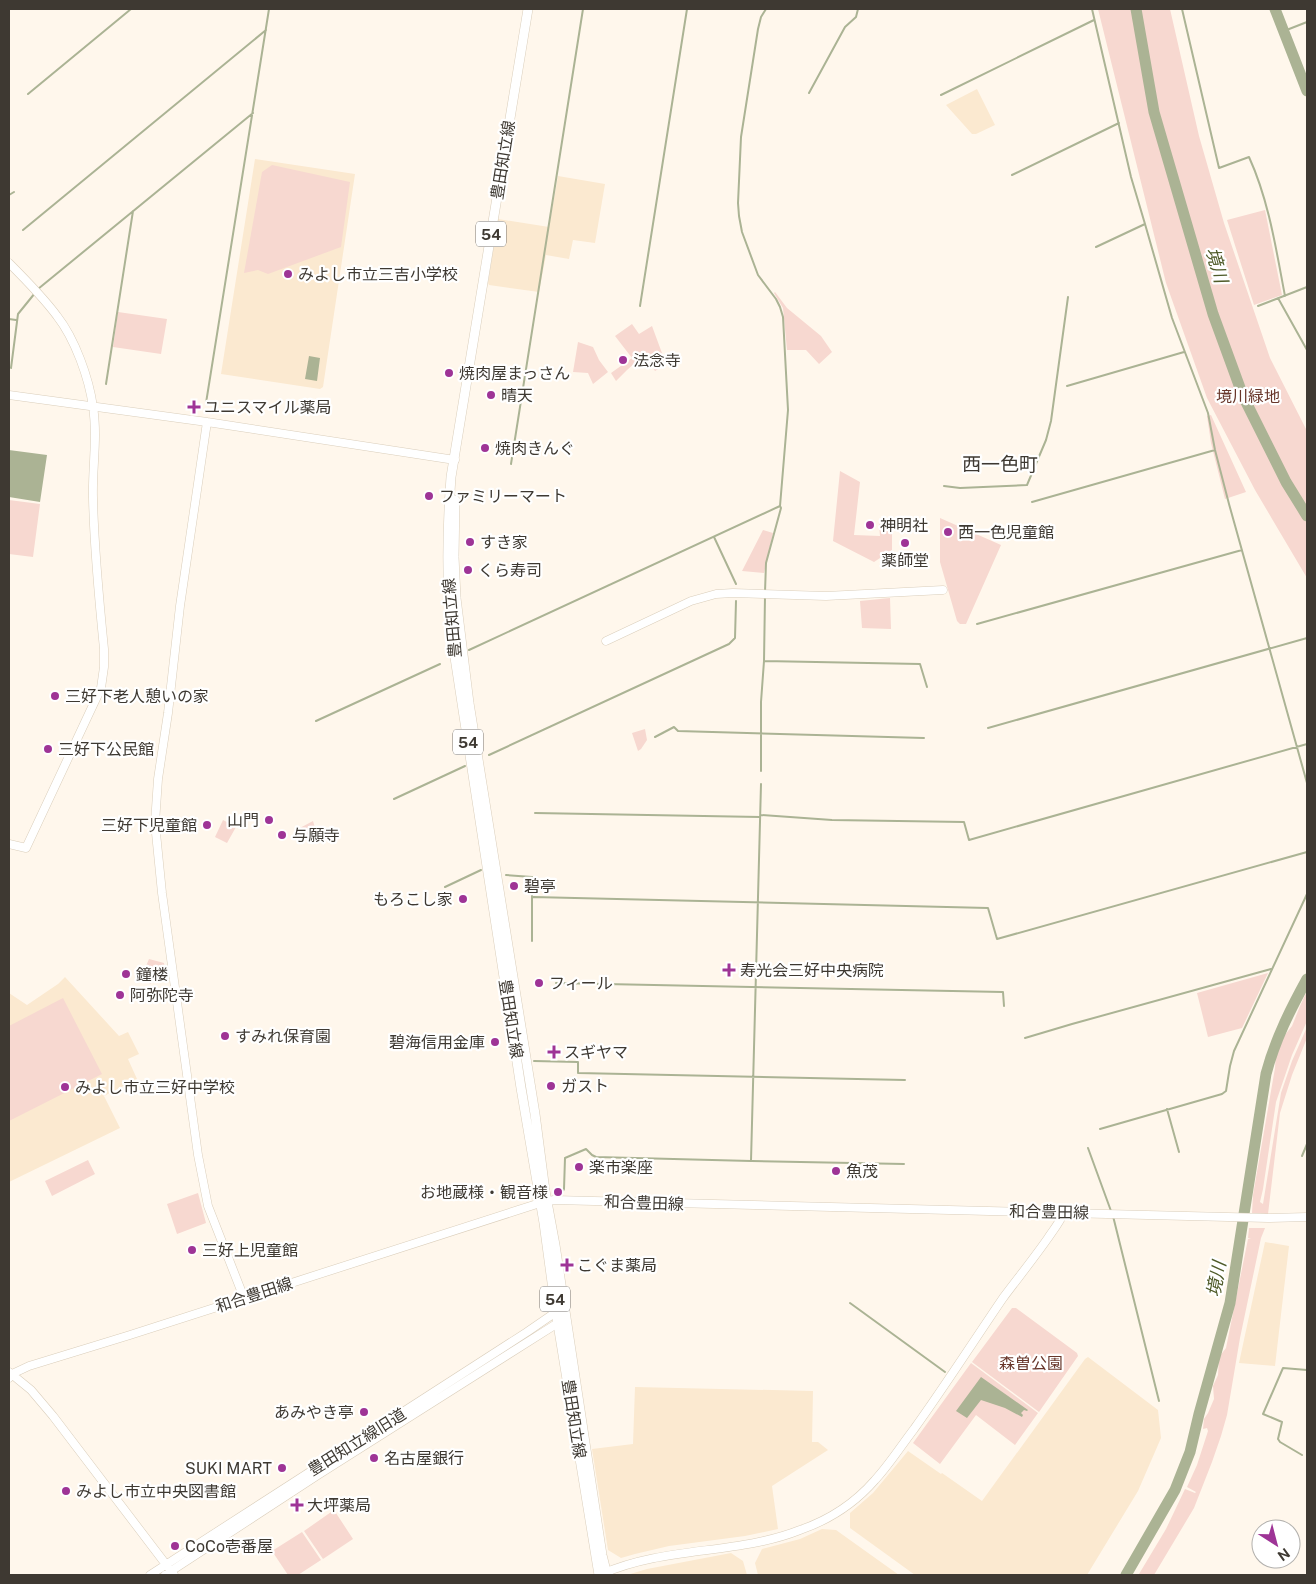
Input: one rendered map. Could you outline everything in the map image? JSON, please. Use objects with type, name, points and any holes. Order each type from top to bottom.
[{"type":"main road","name":"豊田知立線","points":[[528,9],[451,477],[448,527],[448,602],[521,1088],[544,1202],[602,1575]]},
{"type":"street","points":[[9,263],[57,315],[66,330],[86,378],[93,407],[95,433],[94,535],[104,649],[101,688],[26,848],[9,844]]},
{"type":"street","points":[[9,395],[207,422],[455,460]]},
{"type":"street","points":[[207,422],[180,606],[168,713],[158,779],[155,823],[166,931],[198,1155],[208,1206],[244,1298]]},
{"type":"street","points":[[606,641],[691,602],[716,594],[826,596],[943,590]]},
{"type":"street","name":"和合豊田線","points":[[10,1375],[29,1366],[554,1200],[874,1209],[1307,1217]]},
{"type":"street","points":[[602,1575],[644,1560],[784,1536],[815,1524],[848,1505],[875,1480],[904,1443],[1005,1297],[1062,1219],[1064,1212]]},
{"type":"street","name":"豊田知立線旧道","points":[[169,1571],[560,1310]]},
{"type":"street","name":"豊田知立線旧道","points":[[150,1575],[169,1571],[562,1321]]},
{"type":"street","points":[[10,1375],[31,1390],[53,1416],[169,1571]]},
{"type":"shaded area","points":[[977,89],[995,125],[972,134],[946,105]]},
{"type":"shaded area","name":"みよし市立三吉小学校","points":[[255,159],[355,174],[323,387],[320,389],[221,374]]},
{"type":"shaded area","points":[[558,176],[605,184],[595,243],[573,240],[569,259],[546,255],[539,292],[489,285],[498,219],[549,227]]},
{"type":"shaded area","points":[[309,356],[320,358],[317,381],[305,379]]},
{"type":"shaded area","points":[[9,450],[47,455],[40,502],[9,497]]},
{"type":"shaded area","name":"みよし市立三好中学校","points":[[65,977],[119,1036],[128,1032],[139,1054],[128,1059],[137,1079],[104,1096],[120,1128],[9,1182],[9,993],[27,1005]]},
{"type":"shaded area","points":[[1265,1242],[1289,1246],[1275,1366],[1239,1363]]},
{"type":"shaded area","points":[[1088,1357],[1158,1410],[1161,1438],[1138,1491],[1087,1575],[915,1575],[850,1528],[850,1513],[873,1493],[908,1451],[982,1501]]},
{"type":"shaded area","points":[[981,1377],[1028,1410],[1024,1410],[1021,1413],[1022,1417],[1005,1408],[981,1400],[967,1418],[956,1411]]},
{"type":"shaded area","points":[[635,1387],[813,1391],[812,1442],[818,1442],[828,1450],[772,1486],[778,1529],[745,1536],[669,1546],[621,1558],[608,1550],[592,1449],[633,1444]]},
{"type":"shaded area","points":[[822,1529],[836,1530],[899,1575],[758,1575],[755,1563],[762,1549],[800,1539]]},
{"type":"shaded area","points":[[731,1553],[743,1561],[747,1575],[627,1575],[647,1569]]},
{"type":"green space","name":"境川緑地","points":[[1098,9],[1170,9],[1199,136],[1224,223],[1270,358],[1307,431],[1307,578],[1255,490],[1207,398],[1166,283]]},
{"type":"green space","points":[[272,165],[350,182],[341,247],[268,274],[258,270],[244,273],[262,172]]},
{"type":"green space","points":[[1265,210],[1282,295],[1254,305],[1227,220]]},
{"type":"green space","points":[[775,292],[787,308],[821,336],[832,352],[819,364],[806,350],[787,350],[783,308]]},
{"type":"green space","points":[[118,312],[167,319],[161,354],[113,347]]},
{"type":"green space","points":[[632,324],[639,334],[652,326],[666,364],[655,371],[644,355],[616,381],[611,373],[632,358],[615,336]]},
{"type":"green space","points":[[578,342],[593,347],[599,360],[608,372],[593,384],[588,373],[573,372]]},
{"type":"green space","points":[[1211,415],[1246,492],[1225,499],[1211,443],[1207,416]]},
{"type":"green space","points":[[840,471],[860,482],[854,535],[880,536],[879,524],[892,522],[892,550],[874,562],[833,541]]},
{"type":"green space","points":[[9,500],[40,504],[33,557],[9,554]]},
{"type":"green space","points":[[940,518],[1001,545],[966,624],[960,624],[957,621],[940,562]]},
{"type":"green space","points":[[763,530],[773,533],[764,573],[742,571]]},
{"type":"green space","points":[[890,598],[891,629],[862,628],[860,601]]},
{"type":"green space","points":[[645,729],[647,740],[638,751],[632,733]]},
{"type":"green space","points":[[223,820],[236,827],[227,843],[215,837]]},
{"type":"green space","points":[[313,821],[316,831],[302,844],[294,835],[298,829]]},
{"type":"green space","points":[[149,959],[164,963],[165,972],[150,984],[143,973]]},
{"type":"green space","points":[[1268,973],[1242,1028],[1208,1037],[1197,993]]},
{"type":"green space","points":[[1307,991],[1307,1021],[1292,1055],[1276,1102],[1260,1202],[1263,1204],[1281,1093],[1307,1027],[1307,1038],[1292,1075],[1280,1113],[1268,1214],[1252,1213],[1253,1195],[1275,1068],[1276,1052],[1284,1036],[1292,1026]]},
{"type":"green space","points":[[63,998],[102,1074],[9,1121],[9,1026]]},
{"type":"green space","points":[[88,1160],[95,1174],[52,1196],[45,1181]]},
{"type":"green space","points":[[198,1193],[206,1223],[177,1234],[167,1204]]},
{"type":"green space","points":[[1249,1228],[1265,1228],[1261,1238],[1240,1338],[1227,1415],[1221,1436],[1194,1508],[1154,1575],[1141,1575],[1139,1574],[1166,1529],[1185,1489],[1196,1492],[1187,1487],[1197,1465],[1208,1431],[1207,1428],[1203,1429],[1204,1419],[1214,1399],[1213,1386],[1218,1375],[1219,1357],[1226,1348],[1248,1239],[1251,1239],[1248,1238]]},
{"type":"green space","name":"森曽公園","points":[[1012,1308],[1016,1308],[1077,1353],[1078,1356],[1039,1412],[972,1362]]},
{"type":"green space","points":[[971,1363],[1038,1413],[1015,1445],[976,1415],[940,1464],[913,1443]]},
{"type":"green space","points":[[334,1510],[353,1539],[323,1559],[304,1531]]},
{"type":"green space","points":[[302,1532],[321,1560],[298,1575],[288,1575],[272,1551]]},
{"type":"waterway","points":[[28,94],[131,9]]},
{"type":"waterway","points":[[206,403],[269,9]]},
{"type":"waterway","points":[[511,464],[583,9]]},
{"type":"waterway","points":[[640,306],[687,9]]},
{"type":"waterway","points":[[469,650],[780,506],[788,410],[783,317],[776,299],[758,275],[742,232],[738,203],[741,137],[758,29],[761,17],[766,9]]},
{"type":"waterway","points":[[809,93],[845,27],[856,17],[858,9]]},
{"type":"waterway","points":[[1092,9],[1131,177],[1172,318],[1208,413],[1229,504],[1307,783]]},
{"type":"waterway","name":"境川","points":[[1136,9],[1154,112],[1213,314],[1243,396],[1286,482],[1307,516]]},
{"type":"waterway","points":[[1182,9],[1219,168],[1249,157],[1267,208],[1285,296]]},
{"type":"waterway","points":[[1275,9],[1307,91]]},
{"type":"waterway","points":[[941,95],[1094,20]]},
{"type":"waterway","points":[[1284,31],[1307,22]]},
{"type":"waterway","points":[[23,230],[266,30]]},
{"type":"waterway","points":[[38,289],[253,113]]},
{"type":"waterway","points":[[1012,175],[1119,123]]},
{"type":"waterway","points":[[9,195],[14,192]]},
{"type":"waterway","points":[[106,384],[133,211]]},
{"type":"waterway","points":[[1096,247],[1145,224]]},
{"type":"waterway","points":[[1258,306],[1307,287]]},
{"type":"waterway","points":[[11,368],[18,314],[35,293]]},
{"type":"waterway","points":[[944,486],[960,488],[1027,485],[1046,440],[1051,421],[1068,297]]},
{"type":"waterway","points":[[1278,298],[1307,350]]},
{"type":"waterway","points":[[9,319],[16,320]]},
{"type":"waterway","points":[[1067,386],[1184,352]]},
{"type":"waterway","points":[[1032,502],[1215,450]]},
{"type":"waterway","points":[[765,592],[766,563],[780,506]]},
{"type":"waterway","points":[[714,537],[736,584]]},
{"type":"waterway","points":[[977,624],[1242,550]]},
{"type":"waterway","points":[[761,771],[761,702],[765,596]]},
{"type":"waterway","points":[[489,755],[729,644],[735,638],[736,601]]},
{"type":"waterway","points":[[988,728],[1307,638]]},
{"type":"waterway","points":[[764,661],[920,664],[927,687]]},
{"type":"waterway","points":[[316,721],[440,664]]},
{"type":"waterway","points":[[655,737],[674,727],[678,731],[924,738]]},
{"type":"waterway","points":[[761,815],[832,820],[964,822],[969,840],[1307,744]]},
{"type":"waterway","points":[[394,799],[465,766]]},
{"type":"waterway","points":[[561,1195],[564,1189],[565,1158],[586,1149],[596,1157],[751,1161],[761,784]]},
{"type":"waterway","points":[[535,813],[760,817]]},
{"type":"waterway","points":[[533,897],[988,908],[997,939],[1307,852]]},
{"type":"waterway","points":[[445,887],[481,870]]},
{"type":"waterway","points":[[506,875],[532,877],[532,941]]},
{"type":"waterway","points":[[1100,1129],[1222,1094],[1226,1091],[1234,1051],[1307,894]]},
{"type":"waterway","points":[[1025,1038],[1271,969]]},
{"type":"waterway","name":"境川","points":[[1126,1575],[1175,1490],[1190,1452],[1230,1303],[1266,1074],[1284,1025],[1307,979]]},
{"type":"waterway","points":[[556,983],[1003,992],[1004,1006]]},
{"type":"waterway","points":[[534,1061],[578,1062],[578,1073],[905,1080]]},
{"type":"waterway","points":[[1167,1109],[1179,1152]]},
{"type":"waterway","points":[[1302,1156],[1307,1144]]},
{"type":"waterway","points":[[1088,1148],[1111,1211]]},
{"type":"waterway","points":[[752,1161],[904,1164]]},
{"type":"waterway","points":[[1113,1216],[1159,1401]]},
{"type":"waterway","points":[[850,1303],[945,1372]]},
{"type":"waterway","points":[[1302,1455],[1278,1439],[1282,1422],[1263,1414],[1283,1368],[1307,1370]]},
{"type":"place","name":"みよし市立三吉小学校","points":[[288,274]]},
{"type":"place","name":"法念寺","points":[[623,360]]},
{"type":"place","name":"焼肉屋まっさん","points":[[449,373]]},
{"type":"place","name":"晴天","points":[[491,395]]},
{"type":"place","name":"ユニスマイル薬局","points":[[194,407]]},
{"type":"place","name":"焼肉きんぐ","points":[[485,448]]},
{"type":"place","name":"ファミリーマート","points":[[429,496]]},
{"type":"place","name":"神明社","points":[[870,525]]},
{"type":"place","name":"西一色児童館","points":[[948,532]]},
{"type":"place","name":"すき家","points":[[470,542]]},
{"type":"place","name":"薬師堂","points":[[905,543]]},
{"type":"place","name":"くら寿司","points":[[468,570]]},
{"type":"place","name":"三好下老人憩いの家","points":[[55,696]]},
{"type":"place","name":"三好下公民館","points":[[48,749]]},
{"type":"place","name":"山門","points":[[269,820]]},
{"type":"place","name":"三好下児童館","points":[[207,825]]},
{"type":"place","name":"与願寺","points":[[282,835]]},
{"type":"place","name":"碧亭","points":[[514,886]]},
{"type":"place","name":"もろこし家","points":[[463,899]]},
{"type":"place","name":"寿光会三好中央病院","points":[[729,970]]},
{"type":"place","name":"鐘楼","points":[[126,974]]},
{"type":"place","name":"フィール","points":[[539,983]]},
{"type":"place","name":"阿弥陀寺","points":[[120,995]]},
{"type":"place","name":"すみれ保育園","points":[[225,1036]]},
{"type":"place","name":"碧海信用金庫","points":[[495,1042]]},
{"type":"place","name":"スギヤマ","points":[[554,1052]]},
{"type":"place","name":"ガスト","points":[[551,1086]]},
{"type":"place","name":"みよし市立三好中学校","points":[[65,1087]]},
{"type":"place","name":"楽市楽座","points":[[579,1167]]},
{"type":"place","name":"魚茂","points":[[836,1171]]},
{"type":"place","name":"お地蔵様・観音様","points":[[558,1192]]},
{"type":"place","name":"三好上児童館","points":[[192,1250]]},
{"type":"place","name":"こぐま薬局","points":[[567,1265]]},
{"type":"place","name":"あみやき亭","points":[[364,1412]]},
{"type":"place","name":"名古屋銀行","points":[[374,1458]]},
{"type":"place","name":"SUKI MART","points":[[282,1468]]},
{"type":"place","name":"みよし市立中央図書館","points":[[66,1491]]},
{"type":"place","name":"大坪薬局","points":[[297,1505]]},
{"type":"place","name":"CoCo壱番屋","points":[[175,1546]]},
{"type":"district","name":"西一色町","points":[[1000,464]]}]
